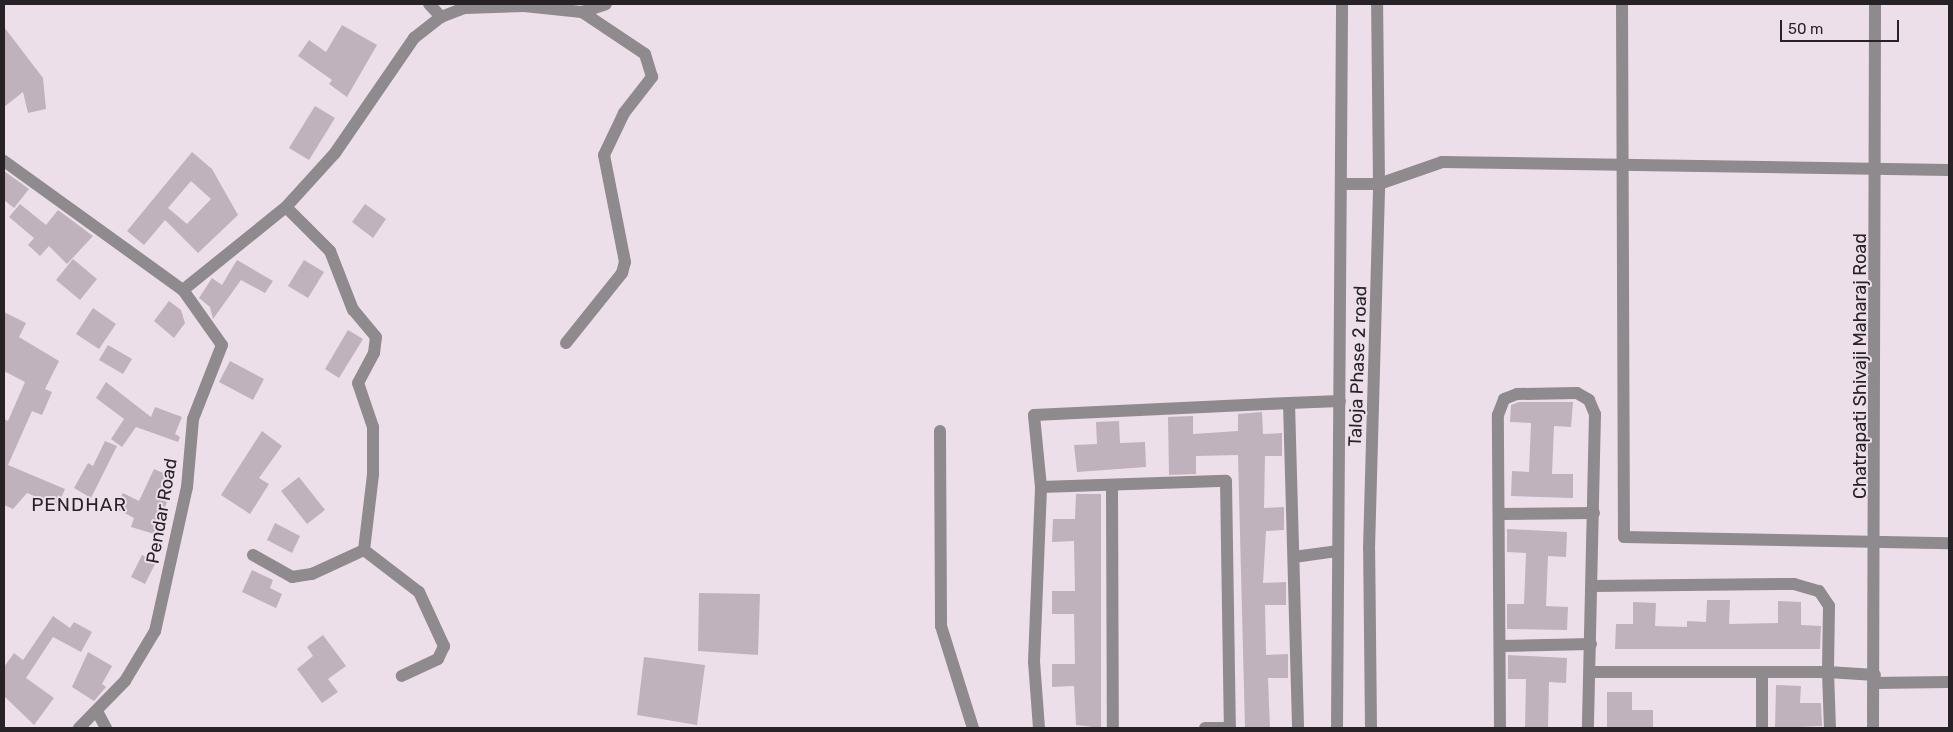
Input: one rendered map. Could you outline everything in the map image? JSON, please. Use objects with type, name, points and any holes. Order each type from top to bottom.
[{"type":"street","points":[[429,4],[441,17]]},
{"type":"street","points":[[4,161],[183,290],[286,207],[335,153],[414,38],[441,17],[465,8],[514,7],[582,12],[606,4]]},
{"type":"street","name":"Taloja Phase 2 road","points":[[1337,728],[1337,551],[1343,184],[1342,4]]},
{"type":"street","name":"Taloja Phase 2 road","points":[[1371,728],[1369,549],[1380,184],[1377,4]]},
{"type":"street","points":[[1622,4],[1620,165],[1624,537],[1949,542]]},
{"type":"street","name":"Chatrapati Shivaji Maharaj Road","points":[[1873,728],[1877,542],[1875,4]]},
{"type":"street","points":[[566,343],[622,273],[625,262],[604,155],[624,113],[652,77],[645,54],[582,12]]},
{"type":"street","points":[[1343,184],[1380,184],[1442,162],[1949,170]]},
{"type":"street","points":[[286,207],[330,251],[353,310],[376,337],[374,353],[358,383],[373,427],[364,550]]},
{"type":"street","name":"Pendar Road","points":[[79,728],[98,712],[125,681],[154,631],[187,487],[193,419],[222,345],[183,290]]},
{"type":"street","points":[[1500,728],[1502,646],[1498,415],[1504,399],[1517,394],[1551,393],[1577,393],[1589,400],[1595,414],[1591,672],[1588,728]]},
{"type":"street","points":[[1039,728],[1034,662],[1041,487],[1034,415],[1340,401]]},
{"type":"street","points":[[1289,403],[1298,728]]},
{"type":"street","points":[[940,431],[941,626],[958,669],[973,728]]},
{"type":"street","points":[[1041,487],[1226,480],[1230,728],[1205,728]]},
{"type":"street","points":[[1112,485],[1113,728]]},
{"type":"street","points":[[1499,514],[1594,513]]},
{"type":"street","points":[[253,555],[292,577],[312,574],[364,550]]},
{"type":"street","points":[[364,550],[418,592],[444,646],[438,659],[402,676]]},
{"type":"street","points":[[1294,557],[1337,551]]},
{"type":"street","points":[[1592,586],[1794,584],[1819,591],[1829,606],[1828,672],[1830,728]]},
{"type":"street","points":[[1502,646],[1591,644]]},
{"type":"street","points":[[1591,672],[1828,672],[1874,679],[1949,682]]},
{"type":"street","points":[[1762,672],[1762,728]]},
{"type":"street","points":[[98,712],[106,728]]},
{"type":"building","points":[[342,25],[377,45],[347,97],[329,84],[332,80],[298,56],[309,40],[326,52]]},
{"type":"building","points":[[4,27],[43,78],[46,109],[28,113],[23,92],[4,107]]},
{"type":"building","points":[[315,106],[335,118],[309,160],[289,148]]},
{"type":"building","points":[[192,152],[212,169],[238,215],[198,253],[165,220],[144,245],[127,231]],"holes":[[[191,181],[211,199],[187,224],[168,208]]]},
{"type":"building","points":[[4,171],[29,189],[14,208],[4,200]]},
{"type":"building","points":[[20,204],[46,225],[58,210],[93,236],[67,264],[49,246],[40,256],[28,245],[34,238],[9,217]]},
{"type":"building","points":[[365,204],[386,219],[373,238],[352,222]]},
{"type":"building","points":[[73,259],[97,279],[80,300],[56,280]]},
{"type":"building","points":[[237,260],[273,281],[265,293],[241,280],[213,319],[210,307],[199,298],[212,278],[222,285]]},
{"type":"building","points":[[304,260],[324,272],[308,298],[288,286]]},
{"type":"building","points":[[169,301],[181,310],[185,323],[174,338],[154,321]]},
{"type":"building","points":[[93,308],[116,324],[99,349],[76,334]]},
{"type":"building","points":[[4,312],[26,323],[19,337],[59,361],[45,389],[52,392],[42,415],[32,411],[8,465],[65,489],[58,506],[27,493],[13,509],[4,505],[4,419],[8,421],[25,382],[4,371]]},
{"type":"building","points":[[348,330],[363,339],[339,378],[325,369]]},
{"type":"building","points":[[108,345],[132,359],[123,374],[99,360]]},
{"type":"building","points":[[230,361],[264,379],[253,400],[219,382]]},
{"type":"building","points":[[106,382],[151,417],[155,407],[182,417],[175,434],[180,437],[178,442],[136,427],[122,447],[111,439],[124,419],[96,398]]},
{"type":"building","points":[[1519,402],[1573,402],[1571,427],[1554,426],[1552,474],[1573,474],[1573,498],[1511,496],[1512,471],[1529,472],[1531,423],[1510,422],[1511,405]]},
{"type":"building","points":[[1262,412],[1263,434],[1282,433],[1282,456],[1265,456],[1264,508],[1284,507],[1284,530],[1266,531],[1263,583],[1286,582],[1286,605],[1265,605],[1266,655],[1288,654],[1288,678],[1268,678],[1270,728],[1245,728],[1238,455],[1196,456],[1196,474],[1169,475],[1168,417],[1193,416],[1193,434],[1238,431],[1238,414]]},
{"type":"building","points":[[1119,421],[1120,443],[1145,442],[1146,467],[1077,472],[1074,445],[1097,444],[1096,422]]},
{"type":"building","points":[[262,431],[282,446],[259,478],[269,484],[250,514],[221,495]]},
{"type":"building","points":[[105,441],[117,446],[91,498],[74,488],[88,463],[93,466]]},
{"type":"building","points":[[154,469],[172,477],[162,500],[167,502],[161,518],[167,520],[161,536],[131,527],[134,518],[115,508],[123,493],[139,501]]},
{"type":"building","points":[[299,477],[325,510],[307,524],[281,491]]},
{"type":"building","points":[[1076,494],[1101,494],[1101,728],[1076,725],[1074,686],[1052,687],[1052,664],[1075,664],[1074,614],[1052,614],[1052,591],[1075,591],[1074,541],[1052,542],[1053,519],[1075,519]]},
{"type":"building","points":[[275,523],[300,536],[292,553],[267,540]]},
{"type":"building","points":[[1507,529],[1567,532],[1566,557],[1548,556],[1546,606],[1568,607],[1567,630],[1507,629],[1507,604],[1524,604],[1526,553],[1507,552]]},
{"type":"building","points":[[142,555],[156,562],[145,584],[131,577]]},
{"type":"building","points":[[252,570],[273,580],[270,588],[282,594],[276,608],[242,592]]},
{"type":"building","points":[[699,593],[760,594],[758,655],[698,651]]},
{"type":"building","points":[[1707,600],[1730,600],[1729,624],[1778,623],[1778,601],[1801,602],[1801,625],[1821,626],[1820,649],[1615,649],[1616,624],[1633,624],[1633,602],[1656,603],[1655,626],[1687,627],[1687,621],[1706,622]]},
{"type":"building","points":[[53,616],[70,628],[74,622],[92,632],[81,652],[53,637],[26,678],[54,698],[34,725],[4,696],[4,667],[14,653],[23,660]]},
{"type":"building","points":[[323,635],[346,666],[328,679],[338,692],[322,703],[297,669],[313,656],[307,647]]},
{"type":"building","points":[[88,652],[112,666],[102,684],[106,687],[94,701],[72,687]]},
{"type":"building","points":[[1508,655],[1567,658],[1566,683],[1549,682],[1548,728],[1525,728],[1526,679],[1508,679]]},
{"type":"building","points":[[644,657],[705,665],[697,725],[637,715]]},
{"type":"building","points":[[1776,685],[1801,686],[1800,703],[1821,703],[1822,726],[1775,728]]},
{"type":"building","points":[[1607,692],[1632,692],[1632,710],[1653,710],[1653,728],[1607,728]]},
{"type":"district","name":"PENDHAR","points":[[79,505]]}]
